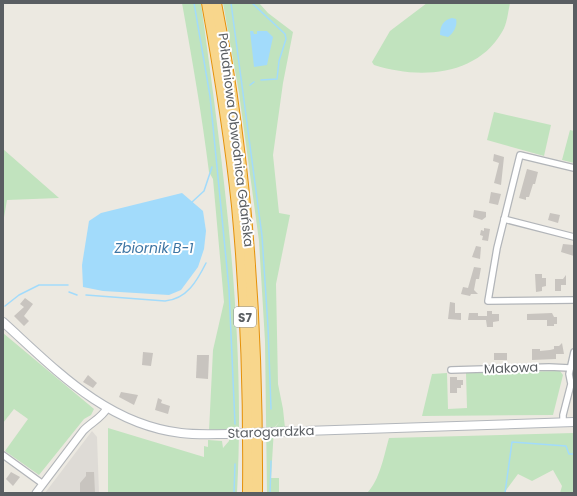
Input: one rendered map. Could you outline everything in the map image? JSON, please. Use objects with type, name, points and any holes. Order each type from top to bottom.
[{"type":"highway","name":"Południowa Obwodnica Gdańska","points":[[207,3],[229,141],[241,249],[247,389],[248,493]]},
{"type":"highway","name":"Południowa Obwodnica Gdańska","points":[[216,3],[236,119],[250,242],[256,371],[257,493]]},
{"type":"main road","name":"Starogardzka","points":[[3,322],[74,385],[107,408],[132,421],[168,431],[195,434],[229,434],[574,422]]},
{"type":"street","points":[[574,168],[520,155],[504,219],[488,301],[574,300]]},
{"type":"street","points":[[504,219],[574,237]]},
{"type":"street","points":[[563,422],[563,415],[571,384],[569,374],[574,352]]},
{"type":"street","name":"Makowa","points":[[451,370],[549,367],[570,368]]},
{"type":"street","points":[[36,493],[83,431],[89,424],[104,414],[107,408]]},
{"type":"street","points":[[3,455],[43,484]]},
{"type":"shaded area","points":[[92,431],[97,437],[99,493],[45,493]]},
{"type":"green space","points":[[182,3],[201,3],[231,247],[238,370],[239,432],[237,493],[108,493],[108,428],[204,457],[204,446],[208,447],[208,440],[222,441],[223,448],[229,441],[229,430],[209,431],[213,350],[224,302],[213,179],[209,172],[200,108]]},
{"type":"green space","points":[[223,3],[259,3],[268,13],[293,32],[283,83],[273,155],[279,213],[290,215],[276,284],[278,384],[285,428],[274,429],[280,421],[274,428],[271,478],[279,478],[279,493],[267,493],[265,341],[259,241],[239,93]]},
{"type":"green space","points":[[427,3],[510,3],[504,29],[491,47],[477,58],[462,66],[445,71],[427,73],[409,72],[374,65],[372,62],[390,31]]},
{"type":"green space","points":[[494,112],[551,125],[544,156],[487,140]]},
{"type":"green space","points":[[570,130],[574,131],[574,163],[562,160]]},
{"type":"green space","points":[[3,149],[59,198],[7,200],[3,223]]},
{"type":"green space","points":[[3,333],[94,409],[91,415],[84,419],[39,475],[5,451],[28,419],[14,409],[3,423]]},
{"type":"green space","points":[[560,371],[563,375],[553,415],[422,416],[432,374],[447,373],[448,409],[467,408],[466,373]]},
{"type":"green space","points":[[574,433],[574,493],[560,493],[562,486],[553,470],[532,481],[518,474],[504,493],[367,493],[378,474],[389,438]]},
{"type":"water","points":[[452,18],[456,19],[456,27],[453,32],[448,37],[440,35],[443,24],[446,20]]},
{"type":"water","points":[[250,31],[257,34],[257,31],[267,31],[273,37],[267,65],[254,67]]},
{"type":"water","name":"Zbiornik B-1","points":[[182,193],[203,211],[206,231],[204,249],[198,267],[181,290],[169,295],[103,291],[83,287],[82,265],[89,221],[101,213]]},
{"type":"building","points":[[494,154],[504,157],[501,185],[494,183],[499,163],[493,161]]},
{"type":"building","points":[[527,169],[538,172],[535,184],[533,184],[529,197],[526,197],[526,200],[519,198]]},
{"type":"building","points":[[491,192],[501,194],[498,205],[489,203]]},
{"type":"building","points":[[474,210],[486,212],[486,217],[482,220],[473,217]]},
{"type":"building","points":[[550,213],[560,215],[558,223],[548,220]]},
{"type":"building","points":[[484,228],[490,229],[488,241],[482,240],[483,236],[480,235],[481,230],[484,231]]},
{"type":"building","points":[[563,244],[573,245],[574,256],[561,252]]},
{"type":"building","points":[[476,246],[481,247],[480,259],[472,257]]},
{"type":"building","points":[[474,267],[481,268],[479,279],[476,279],[474,290],[478,294],[471,294],[470,296],[461,294],[463,287],[468,288]]},
{"type":"building","points":[[535,274],[542,274],[542,278],[546,278],[546,286],[542,287],[542,291],[536,292]]},
{"type":"building","points":[[566,275],[566,285],[561,285],[561,291],[555,291],[555,279],[563,279]]},
{"type":"building","points":[[25,298],[33,304],[24,316],[29,321],[24,326],[14,316],[24,307],[20,304]]},
{"type":"building","points":[[450,302],[455,303],[455,313],[461,313],[461,320],[448,319]]},
{"type":"building","points":[[487,311],[492,311],[492,314],[499,314],[499,321],[493,322],[493,327],[487,327],[486,320],[468,320],[469,313],[478,313],[478,316],[487,316]]},
{"type":"building","points":[[552,313],[554,317],[557,317],[557,324],[554,324],[554,326],[547,326],[547,320],[527,320],[527,314]]},
{"type":"building","points":[[562,343],[564,354],[556,354],[556,359],[532,360],[532,349],[540,349],[540,351],[550,350],[554,349],[554,346],[559,346]]},
{"type":"building","points":[[143,352],[153,353],[151,366],[142,365]]},
{"type":"building","points":[[494,353],[507,353],[507,360],[494,360]]},
{"type":"building","points":[[197,355],[209,355],[208,379],[196,378]]},
{"type":"building","points":[[88,375],[97,383],[93,388],[83,382]]},
{"type":"building","points":[[450,377],[457,377],[457,380],[463,380],[463,385],[461,385],[461,388],[457,388],[457,393],[450,393]]},
{"type":"building","points":[[121,392],[138,395],[134,405],[119,397]]},
{"type":"building","points":[[158,398],[162,400],[161,403],[170,406],[168,414],[155,410]]},
{"type":"building","points":[[11,472],[20,477],[13,486],[6,479]]},
{"type":"building","points":[[86,472],[94,472],[95,493],[80,493],[80,483],[86,476]]},
{"type":"waterway","points":[[194,3],[210,96],[229,289],[235,424]]},
{"type":"waterway","points":[[231,3],[262,236],[268,327],[271,409]]},
{"type":"waterway","points":[[252,3],[285,34],[286,39],[279,61],[277,79],[261,80]]},
{"type":"waterway","points":[[250,85],[254,82]]},
{"type":"waterway","points":[[192,202],[204,191],[212,167]]},
{"type":"waterway","points":[[86,295],[165,301],[173,300],[185,293],[190,288],[206,263]]},
{"type":"waterway","points":[[5,306],[19,295],[39,285],[68,285]]},
{"type":"waterway","points":[[69,292],[77,295]]},
{"type":"waterway","points":[[505,493],[512,442],[566,446],[569,454],[574,454]]},
{"type":"waterway","points":[[270,493],[271,461]]},
{"type":"waterway","points":[[234,493],[235,464]]}]
